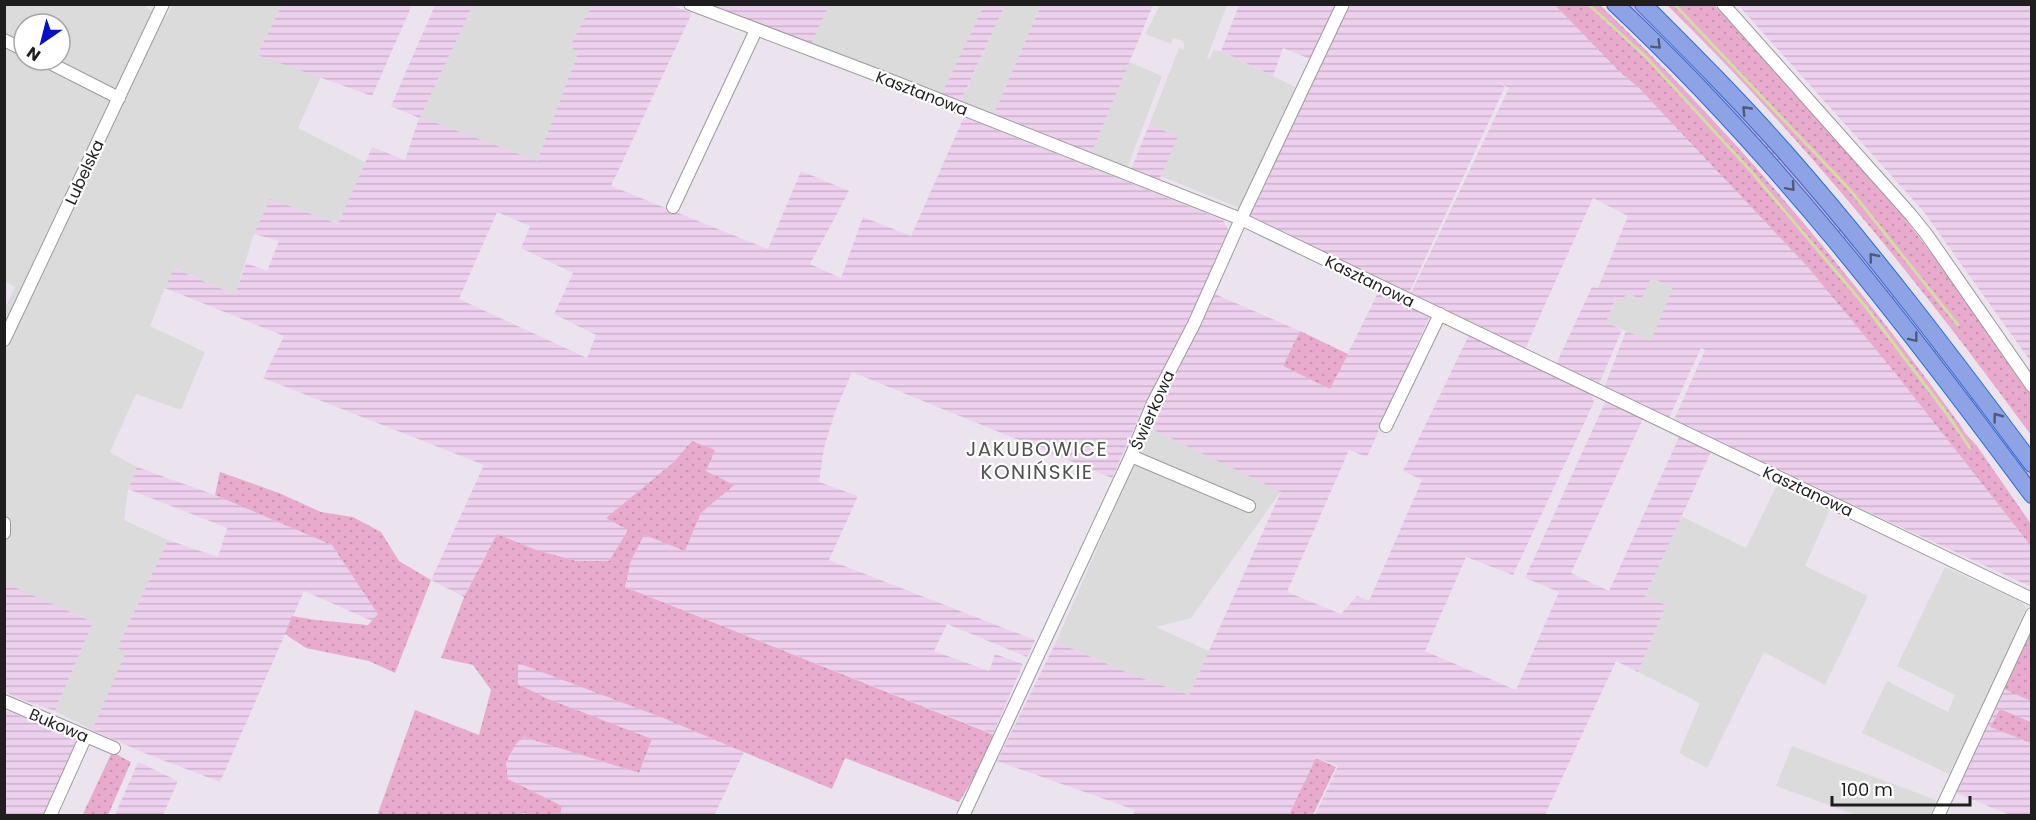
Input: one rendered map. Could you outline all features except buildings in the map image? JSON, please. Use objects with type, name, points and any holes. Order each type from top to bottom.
[{"type":"highway","points":[[1615,4],[1735,126],[1815,216],[1912,336],[2031,495]]},
{"type":"highway","points":[[1643,4],[1755,120],[1842,219],[1910,303],[2031,464]]},
{"type":"street","name":"Lubelska","points":[[4,340],[163,4]]},
{"type":"street","name":"Kasztanowa","points":[[690,4],[1241,219],[2031,599]]},
{"type":"street","name":"Świerkowa","points":[[963,816],[1131,456],[1153,403],[1194,324],[1343,4]]},
{"type":"street","points":[[1723,4],[1916,222],[2031,386]]},
{"type":"street","points":[[673,207],[756,30]]},
{"type":"street","points":[[68,72],[119,98]]},
{"type":"street","points":[[1386,426],[1440,314]]},
{"type":"street","points":[[1131,456],[1249,506]]},
{"type":"street","points":[[4,523],[4,533]]},
{"type":"street","points":[[1938,816],[2031,614]]},
{"type":"street","name":"Bukowa","points":[[4,701],[114,748]]},
{"type":"street","points":[[50,816],[86,736]]},
{"type":"shaded area","points":[[282,4],[412,5],[372,96],[257,55]]},
{"type":"shaded area","points":[[1035,4],[1040,6],[992,120],[959,106],[1005,5]]},
{"type":"shaded area","points":[[5,5],[148,5],[146,8],[166,17],[173,5],[282,5],[257,55],[321,77],[298,128],[365,162],[339,224],[270,200],[254,234],[235,295],[175,268],[165,288],[150,326],[205,352],[181,410],[136,394],[110,452],[137,467],[128,489],[124,520],[168,540],[117,648],[127,652],[92,730],[55,711],[93,622],[7,585],[5,592],[4,310],[15,287],[4,281]]},
{"type":"shaded area","points":[[435,5],[473,5],[420,117],[537,161],[578,53],[570,46],[592,5],[670,5],[692,13],[611,186],[768,249],[801,171],[849,191],[810,264],[841,278],[863,217],[911,236],[964,117],[1223,220],[1229,231],[1153,403],[1146,401],[1112,478],[852,372],[835,412],[824,448],[819,482],[858,496],[829,560],[1035,640],[1027,657],[947,624],[934,651],[989,671],[995,654],[1023,664],[993,734],[625,587],[631,561],[644,535],[685,551],[701,513],[733,485],[706,471],[693,441],[674,462],[607,518],[628,530],[609,561],[576,561],[536,551],[497,534],[464,597],[431,580],[484,465],[263,378],[284,336],[165,288],[174,268],[235,295],[246,263],[267,271],[279,241],[254,234],[270,199],[338,224],[372,147],[405,160],[419,118],[391,106]],"holes":[[[497,212],[530,226],[521,248],[573,273],[554,314],[596,335],[587,358],[459,299]]]},
{"type":"shaded area","points":[[473,5],[592,5],[570,46],[578,53],[537,161],[419,117]]},
{"type":"shaded area","points":[[695,5],[829,5],[808,50]]},
{"type":"shaded area","points":[[829,5],[984,5],[941,97],[810,45]]},
{"type":"shaded area","points":[[984,5],[1005,5],[958,107],[939,100]]},
{"type":"shaded area","points":[[1035,5],[1153,5],[1089,159],[991,121],[1040,7]]},
{"type":"shaded area","points":[[1160,5],[1227,5],[1207,58],[1210,59],[1213,50],[1221,51],[1297,88],[1239,208],[1161,176],[1177,136],[1149,125],[1179,48],[1185,49],[1183,41],[1173,38],[1171,44],[1145,34]]},
{"type":"shaded area","points":[[1239,5],[1336,5],[1310,59],[1283,48],[1273,76],[1221,51]]},
{"type":"shaded area","points":[[1348,5],[1555,5],[1620,72],[1639,88],[1806,264],[1892,369],[2031,546],[2029,586],[1673,422],[1705,350],[1701,348],[1668,420],[1604,388],[1626,331],[1651,341],[1673,287],[1651,278],[1641,300],[1627,292],[1623,300],[1616,298],[1606,322],[1622,330],[1599,384],[1556,364],[1592,287],[1598,288],[1628,216],[1593,198],[1525,349],[1411,293],[1509,88],[1494,80],[1505,87],[1410,291],[1404,292],[1245,217]]},
{"type":"shaded area","points":[[1555,5],[1600,5],[1650,54],[1745,155],[1835,261],[1977,446],[2031,524],[2031,546],[1892,369],[1807,266],[1639,88],[1620,72]]},
{"type":"shaded area","points":[[1624,5],[1634,5],[1718,88],[1798,175],[1888,285],[2003,434],[2031,472],[2031,485],[1898,306]]},
{"type":"shaded area","points":[[1667,5],[1714,5],[1778,73],[1892,202],[1935,258],[2031,393],[2031,435],[1946,322],[1858,212],[1766,107]]},
{"type":"shaded area","points":[[1738,5],[2031,5],[2031,362],[1924,212]]},
{"type":"shaded area","points":[[1129,62],[1162,76],[1125,174],[1089,159]]},
{"type":"shaded area","points":[[1149,125],[1178,136],[1158,183],[1130,172]]},
{"type":"shaded area","points":[[1651,278],[1674,287],[1651,342],[1606,322],[1617,297],[1627,292],[1642,298]]},
{"type":"shaded area","points":[[1380,289],[1430,315],[1367,457],[1349,450],[1287,592],[1341,614],[1357,596],[1369,601],[1422,480],[1403,471],[1470,333],[1591,394],[1594,402],[1513,575],[1466,557],[1425,651],[1516,690],[1559,592],[1525,578],[1606,400],[1643,419],[1571,573],[1609,591],[1679,437],[1711,452],[1645,596],[1666,605],[1638,672],[1616,661],[1545,815],[1315,815],[1338,766],[1317,758],[1289,815],[1133,815],[1135,810],[997,761],[1056,642],[1133,675],[1189,695],[1281,492],[1150,428],[1215,294],[1300,331],[1283,366],[1330,389]]},
{"type":"shaded area","points":[[1300,331],[1348,354],[1330,389],[1283,366]]},
{"type":"shaded area","points":[[1150,428],[1281,491],[1191,618],[1156,627],[1209,651],[1189,695],[1133,675],[1056,642]]},
{"type":"shaded area","points":[[692,441],[715,450],[706,471],[734,485],[701,513],[685,551],[644,535],[631,561],[625,587],[999,737],[959,802],[845,758],[832,789],[663,718],[518,663],[518,684],[548,699],[652,739],[639,773],[524,737],[516,744],[506,762],[508,779],[562,806],[560,815],[523,813],[523,816],[377,816],[415,710],[479,735],[491,690],[473,665],[441,658],[464,597],[497,534],[536,550],[576,561],[609,561],[628,530],[606,518],[674,462]]},
{"type":"shaded area","points":[[137,467],[215,495],[332,545],[379,614],[372,621],[304,591],[220,782],[92,730],[126,652],[117,648],[168,540],[218,557],[227,528],[128,489]]},
{"type":"shaded area","points":[[220,472],[279,493],[321,512],[353,517],[381,532],[399,561],[431,580],[395,673],[369,661],[306,648],[285,634],[292,616],[368,625],[378,614],[332,545],[215,495]]},
{"type":"shaded area","points":[[1778,483],[1831,507],[1805,566],[1868,596],[1825,685],[1764,652],[1707,768],[1679,753],[1700,703],[1638,672],[1666,605],[1645,596],[1681,516],[1746,548]]},
{"type":"shaded area","points":[[1945,567],[2022,602],[2026,608],[1986,702],[1949,774],[1862,733],[1887,681],[1948,712],[1955,695],[1897,666]]},
{"type":"shaded area","points":[[7,584],[93,622],[55,711],[14,697],[5,691],[4,592]]},
{"type":"shaded area","points":[[2031,626],[2031,701],[2004,689]]},
{"type":"shaded area","points":[[518,662],[744,752],[714,816],[560,815],[561,806],[508,779],[506,762],[516,744],[524,737],[639,773],[652,740],[548,699],[518,684]]},
{"type":"shaded area","points":[[2004,689],[2031,701],[2031,722],[2000,709],[1990,727],[2031,743],[2031,815],[2010,815],[1956,793]]},
{"type":"shaded area","points":[[2000,709],[2031,722],[2031,743],[1990,727]]},
{"type":"shaded area","points":[[7,711],[82,739],[47,815],[5,816],[4,715]]},
{"type":"shaded area","points":[[1792,746],[1936,800],[1930,815],[1856,815],[1776,786]]},
{"type":"shaded area","points":[[112,752],[131,762],[108,815],[82,816]]},
{"type":"shaded area","points":[[1316,758],[1336,767],[1313,815],[1289,815]]},
{"type":"shaded area","points":[[138,762],[178,781],[163,815],[115,815]]},
{"type":"waterway","points":[[1588,4],[1646,57],[1749,169],[1866,307],[1970,448]]},
{"type":"waterway","points":[[1674,4],[1851,191],[1958,325]]},
{"type":"district","name":"JAKUBOWICE KONIŃSKIE","points":[[1037,460]]}]
